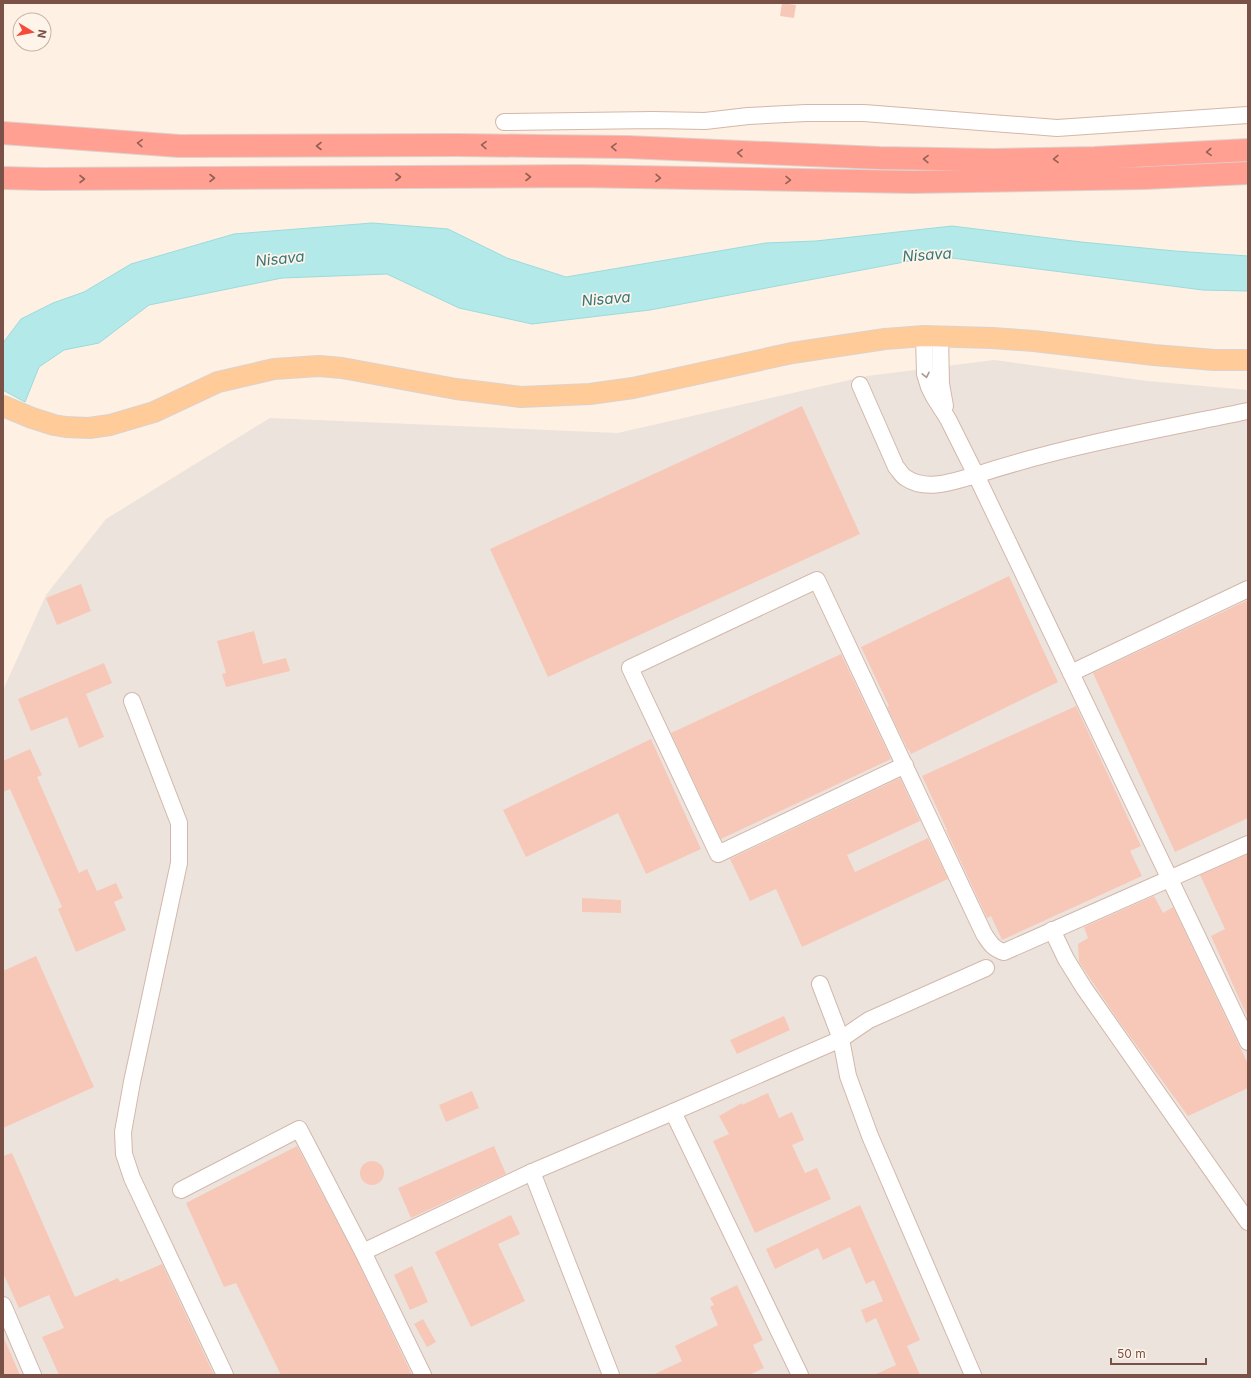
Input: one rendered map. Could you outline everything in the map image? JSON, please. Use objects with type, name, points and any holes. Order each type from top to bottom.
[{"type":"highway","points":[[3,133],[179,146],[457,144],[627,147],[880,158],[994,160],[1095,158],[1248,150]]},
{"type":"highway","points":[[3,178],[578,176],[919,182],[1146,178],[1248,172]]},
{"type":"main road","points":[[3,406],[54,425],[89,428],[110,425],[154,412],[218,382],[274,369],[318,366],[342,368],[456,389],[521,397],[567,396],[611,392],[633,388],[792,352],[885,339],[932,336],[1027,341],[1214,360],[1248,360]]},
{"type":"street","points":[[504,122],[653,120],[705,121],[748,116],[806,113],[864,113],[1057,128],[1248,115]]},
{"type":"street","points":[[932,336],[940,384],[948,419],[1171,879],[1248,1042]]},
{"type":"street","points":[[860,385],[896,467],[905,478],[920,485],[937,484],[976,475],[1020,460],[1084,444],[1248,412]]},
{"type":"street","points":[[905,765],[718,854],[630,668],[817,580],[905,765],[984,934],[992,946],[1004,952],[1248,844]]},
{"type":"street","points":[[1071,673],[1248,589]]},
{"type":"street","points":[[132,701],[179,823],[179,863],[132,1082],[123,1132],[124,1154],[132,1178],[225,1375]]},
{"type":"street","points":[[1052,930],[1066,959],[1084,988],[1248,1222]]},
{"type":"street","points":[[363,1252],[532,1172],[841,1039],[869,1020],[986,968]]},
{"type":"street","points":[[820,984],[841,1039],[848,1076],[870,1136],[973,1375]]},
{"type":"street","points":[[673,1112],[800,1375]]},
{"type":"street","points":[[180,1190],[299,1129],[363,1252],[423,1375]]},
{"type":"street","points":[[532,1172],[611,1375]]},
{"type":"street","points":[[3,1305],[33,1375]]},
{"type":"shaded area","points":[[994,360],[1147,381],[1248,390],[1248,1375],[3,1375],[3,690],[46,595],[106,519],[270,418],[618,433],[867,376]]},
{"type":"water","name":"Nisava","points":[[372,223],[448,229],[507,258],[566,277],[766,243],[816,241],[952,226],[1081,242],[1248,256],[1248,291],[1203,290],[936,256],[650,310],[532,324],[459,308],[387,274],[282,278],[149,305],[99,343],[64,350],[39,367],[25,402],[3,390],[3,343],[21,319],[53,303],[84,292],[131,264],[234,234]]},
{"type":"building","points":[[782,3],[796,5],[794,18],[780,16]]},
{"type":"building","points":[[802,406],[860,534],[548,677],[490,549]]},
{"type":"building","points":[[1009,576],[1058,682],[911,754],[887,707],[889,706],[861,647]]},
{"type":"building","points":[[81,584],[91,611],[57,625],[46,598]]},
{"type":"building","points":[[1248,600],[1248,818],[1175,852],[1093,673]]},
{"type":"building","points":[[254,631],[263,664],[286,658],[290,671],[226,687],[222,674],[226,673],[217,641]]},
{"type":"building","points":[[841,654],[891,759],[721,839],[671,733]]},
{"type":"building","points":[[104,663],[112,683],[86,694],[104,737],[79,748],[67,717],[31,731],[18,699]]},
{"type":"building","points":[[1076,706],[1141,846],[1130,851],[1142,876],[1002,940],[991,916],[987,918],[922,776]]},
{"type":"building","points":[[651,739],[701,849],[646,874],[618,813],[526,857],[503,810]]},
{"type":"building","points":[[30,749],[42,775],[37,777],[79,873],[87,869],[97,891],[116,883],[123,898],[114,902],[126,930],[76,952],[58,909],[62,907],[10,789],[3,792],[3,761]]},
{"type":"building","points":[[900,778],[920,821],[847,855],[855,872],[928,838],[948,879],[802,947],[776,889],[750,901],[730,859]]},
{"type":"building","points":[[1248,854],[1248,1018],[1211,936],[1225,929],[1200,875]]},
{"type":"building","points":[[1154,896],[1163,913],[1173,907],[1248,1064],[1248,1088],[1188,1116],[1118,1020],[1079,962],[1078,944],[1088,938],[1084,927]]},
{"type":"building","points":[[582,898],[621,900],[621,913],[582,912]]},
{"type":"building","points":[[36,956],[94,1087],[3,1128],[3,971]]},
{"type":"building","points":[[784,1016],[790,1030],[737,1054],[730,1040]]},
{"type":"building","points":[[472,1091],[479,1108],[446,1122],[439,1105]]},
{"type":"building","points":[[768,1093],[779,1118],[792,1112],[804,1140],[792,1145],[805,1173],[817,1168],[831,1199],[755,1233],[713,1141],[729,1134],[719,1116],[742,1103],[742,1105]]},
{"type":"building","points":[[297,1146],[355,1256],[412,1375],[281,1375],[236,1283],[224,1287],[186,1203]]},
{"type":"building","points":[[494,1146],[506,1174],[411,1218],[398,1188]]},
{"type":"building","points":[[12,1153],[75,1297],[118,1278],[120,1282],[162,1264],[214,1375],[59,1375],[42,1337],[64,1328],[49,1295],[19,1308],[3,1273],[3,1156]]},
{"type":"building","points":[[372,1161],[377,1162],[383,1168],[383,1178],[377,1184],[372,1185],[367,1184],[361,1178],[360,1173],[361,1168],[367,1162]]},
{"type":"building","points":[[860,1205],[920,1340],[907,1346],[920,1375],[874,1375],[896,1365],[876,1318],[866,1323],[861,1310],[883,1301],[874,1280],[866,1284],[850,1247],[823,1260],[818,1248],[775,1269],[766,1249]]},
{"type":"building","points":[[511,1215],[520,1234],[498,1244],[525,1301],[471,1327],[435,1252]]},
{"type":"building","points":[[412,1266],[428,1302],[410,1310],[394,1275]]},
{"type":"building","points":[[737,1285],[763,1340],[753,1345],[764,1368],[749,1375],[653,1375],[682,1361],[675,1346],[718,1325],[710,1307],[714,1305],[710,1298]]},
{"type":"building","points":[[423,1319],[436,1342],[427,1347],[414,1324]]},
{"type":"building","points":[[3,1336],[20,1375],[3,1375]]}]
